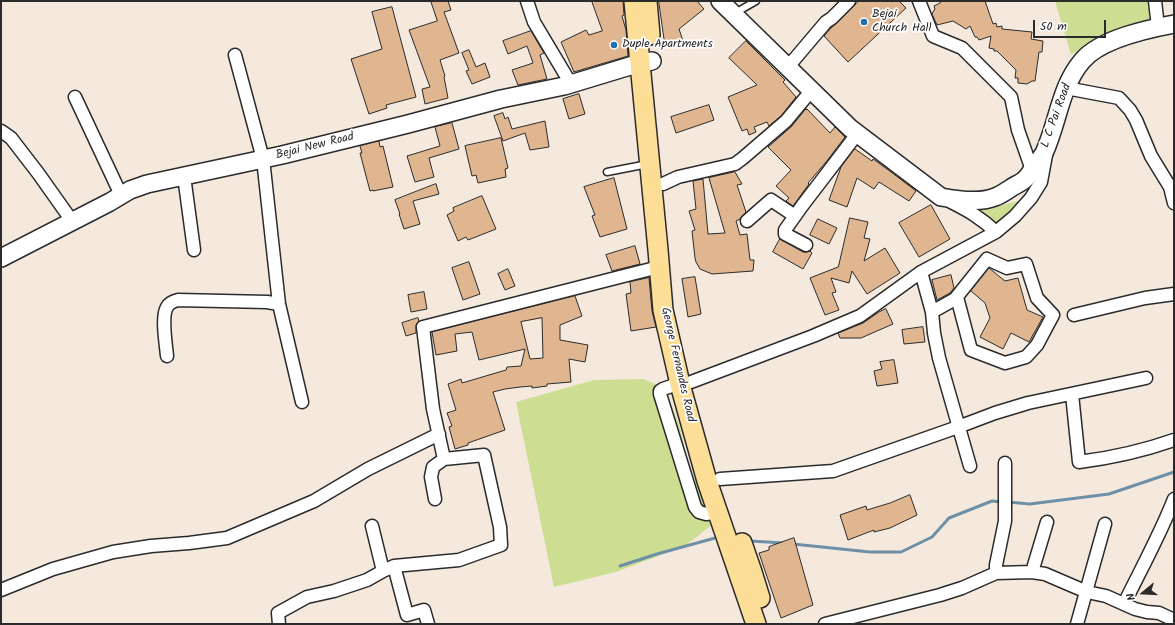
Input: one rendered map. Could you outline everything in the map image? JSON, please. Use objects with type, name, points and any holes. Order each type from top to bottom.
[{"type":"main road","name":"George Fernandes Road","points":[[634,1],[646,62],[663,184],[677,327],[686,382],[707,481],[756,624]]},
{"type":"main road","name":"George Fernandes Road","points":[[647,1],[646,62],[650,164],[663,310],[686,382],[752,572],[767,624]]},
{"type":"street","points":[[527,1],[534,22],[571,84]]},
{"type":"street","points":[[720,1],[787,68],[857,134],[941,197],[970,211],[982,219],[996,232]]},
{"type":"street","points":[[787,68],[826,22],[849,1]]},
{"type":"street","points":[[919,1],[933,36],[962,48],[1011,97],[1018,130],[1032,170]]},
{"type":"street","points":[[1155,1],[1166,25]]},
{"type":"street","name":"L C Pai Road","points":[[941,197],[978,200],[994,198],[1024,180],[1043,154],[1048,144],[1066,88],[1083,60],[1094,51],[1121,37],[1166,25]]},
{"type":"street","points":[[235,55],[263,159],[279,304],[302,402]]},
{"type":"street","name":"Bejai New Road","points":[[1,258],[130,190],[147,184],[263,159],[408,124],[501,99],[571,84],[646,62]]},
{"type":"street","points":[[1066,88],[1119,98],[1130,110],[1136,120],[1151,156],[1170,187],[1174,203]]},
{"type":"street","points":[[663,184],[678,176],[735,164],[744,158],[786,121],[811,91]]},
{"type":"street","points":[[75,97],[121,195]]},
{"type":"street","points":[[1,131],[11,138],[72,221]]},
{"type":"street","points":[[806,245],[785,233],[785,230],[857,134]]},
{"type":"street","points":[[686,382],[813,336],[860,316],[921,272],[996,232],[1015,216],[1031,198],[1040,182],[1048,144]]},
{"type":"street","points":[[184,176],[194,250]]},
{"type":"street","points":[[747,221],[771,200],[795,216]]},
{"type":"street","points":[[932,312],[955,299],[987,259],[1007,268],[1026,264],[1037,298],[1053,315],[1037,345],[1026,358],[1005,363],[970,350],[957,297]]},
{"type":"street","points":[[444,459],[433,409],[424,327],[659,266]]},
{"type":"street","points":[[921,272],[932,312],[939,358],[970,466]]},
{"type":"street","points":[[1074,314],[1145,298],[1174,294]]},
{"type":"street","points":[[167,356],[164,318],[167,307],[172,302],[178,300],[267,302],[279,304]]},
{"type":"street","points":[[720,479],[833,471],[995,413],[1028,403],[1146,378]]},
{"type":"street","points":[[1072,394],[1078,462],[1113,457],[1147,449],[1174,440]]},
{"type":"street","points":[[1,590],[53,569],[114,552],[152,546],[227,538],[314,501],[368,469],[439,434]]},
{"type":"street","points":[[280,624],[278,613],[307,597],[334,591],[367,580],[388,568],[459,560],[501,545],[500,527],[484,455],[444,459],[433,467],[431,478],[435,499]]},
{"type":"street","points":[[996,573],[996,565],[1005,521],[1005,463]]},
{"type":"street","points":[[1124,604],[1145,560],[1164,526],[1174,500]]},
{"type":"street","points":[[1032,572],[1047,522]]},
{"type":"street","points":[[1077,624],[1105,524]]},
{"type":"street","points":[[372,526],[407,616],[424,610],[428,624]]},
{"type":"street","points":[[826,624],[940,595],[962,588],[996,573],[1032,572],[1045,574],[1086,592],[1106,596],[1135,609],[1159,613],[1174,620]]},
{"type":"lane","points":[[734,14],[756,1]]},
{"type":"lane","points":[[607,172],[650,164]]},
{"type":"green space","points":[[1055,1],[1150,1],[1151,20],[1102,35],[1071,55]]},
{"type":"green space","points":[[1022,200],[999,226],[976,212]]},
{"type":"green space","points":[[643,379],[665,388],[680,427],[688,464],[713,524],[685,546],[616,572],[554,587],[516,402],[594,380]]},
{"type":"building","points":[[431,1],[448,1],[451,10],[444,12],[459,53],[440,60],[445,76],[448,98],[425,104],[422,89],[430,87],[409,30],[437,21]]},
{"type":"building","points":[[592,1],[623,1],[624,15],[622,16],[626,30],[628,56],[574,72],[561,42],[586,30],[589,35],[602,31]]},
{"type":"building","points":[[659,1],[697,1],[704,9],[679,29],[683,41],[665,43]]},
{"type":"building","name":"Bejai Church Hall","points":[[859,1],[899,1],[906,8],[848,62],[824,36]]},
{"type":"building","points":[[940,1],[985,1],[993,24],[996,23],[997,27],[1002,26],[1002,29],[1032,32],[1031,39],[1043,41],[1042,52],[1039,52],[1035,81],[1027,84],[1018,83],[1018,78],[1015,78],[1016,70],[997,51],[989,48],[991,36],[979,40],[975,37],[970,26],[966,29],[953,21],[937,25],[932,14],[935,9],[934,6],[940,3]]},
{"type":"building","points":[[392,7],[416,97],[386,105],[387,108],[369,114],[351,59],[382,49],[372,12]]},
{"type":"building","points":[[531,31],[544,53],[540,55],[547,79],[518,85],[512,70],[533,63],[527,46],[508,54],[503,41]]},
{"type":"building","points":[[746,41],[785,80],[783,82],[796,97],[781,116],[769,126],[767,122],[754,127],[756,132],[749,135],[747,129],[742,131],[728,97],[757,85],[729,58]]},
{"type":"building","points":[[469,50],[476,67],[485,63],[490,77],[472,84],[466,71],[469,70],[462,53]]},
{"type":"building","points":[[579,94],[585,114],[569,119],[563,99]]},
{"type":"building","points":[[709,105],[714,120],[676,133],[671,117]]},
{"type":"building","points":[[806,109],[830,133],[835,127],[845,137],[808,183],[809,184],[793,206],[786,201],[789,198],[776,186],[791,170],[768,147],[791,127]]},
{"type":"building","points":[[503,113],[505,119],[508,117],[512,129],[545,121],[549,147],[530,150],[525,133],[503,141],[494,116]]},
{"type":"building","points":[[452,123],[459,149],[429,158],[434,177],[415,182],[407,156],[440,146],[435,127]]},
{"type":"building","points":[[501,138],[508,168],[505,169],[506,177],[478,183],[476,175],[472,176],[465,146]]},
{"type":"building","points":[[379,141],[380,147],[383,146],[393,187],[370,191],[360,153],[362,153],[360,146]]},
{"type":"building","points":[[855,149],[872,161],[873,159],[916,191],[909,201],[879,182],[874,189],[857,178],[847,207],[829,200],[841,167]]},
{"type":"building","points":[[735,172],[742,184],[737,185],[746,212],[736,221],[740,235],[747,234],[750,260],[754,260],[753,271],[712,274],[700,269],[695,258],[692,231],[695,230],[689,211],[696,209],[693,181],[703,179],[708,234],[725,233],[709,178]]},
{"type":"building","points":[[614,178],[627,229],[600,237],[592,216],[595,215],[584,187]]},
{"type":"building","points":[[436,184],[439,194],[413,201],[420,224],[404,229],[395,200]]},
{"type":"building","points":[[482,196],[496,229],[468,240],[466,237],[458,241],[447,215],[454,211],[453,208]]},
{"type":"building","points":[[931,205],[950,239],[919,257],[899,223]]},
{"type":"building","points":[[850,218],[868,222],[864,238],[870,239],[864,261],[885,248],[900,273],[867,294],[852,271],[849,283],[831,278],[836,292],[832,293],[839,310],[825,315],[810,278],[838,267]]},
{"type":"building","points":[[818,219],[837,228],[829,244],[810,235]]},
{"type":"building","points":[[780,239],[803,252],[810,251],[812,253],[803,269],[773,252]]},
{"type":"building","points":[[635,246],[640,264],[612,271],[606,255]]},
{"type":"building","points":[[469,262],[480,294],[463,300],[452,268]]},
{"type":"building","points":[[989,268],[1005,281],[1018,278],[1027,310],[1043,317],[1029,342],[1011,333],[1003,349],[980,337],[990,318],[985,303],[971,291]]},
{"type":"building","points":[[508,269],[515,286],[505,290],[498,274]]},
{"type":"building","points":[[951,275],[954,288],[950,293],[937,300],[932,280]]},
{"type":"building","points":[[695,277],[701,314],[688,317],[682,279]]},
{"type":"building","points":[[649,278],[652,311],[656,327],[631,331],[626,294],[631,293],[630,282]]},
{"type":"building","points":[[424,292],[427,309],[411,312],[408,295]]},
{"type":"building","points":[[575,296],[582,316],[560,325],[560,340],[588,345],[585,362],[569,359],[571,382],[547,384],[547,386],[532,388],[532,386],[520,387],[493,392],[505,430],[455,449],[449,427],[452,426],[447,413],[456,410],[448,384],[461,379],[462,383],[506,370],[507,367],[521,366],[525,349],[479,360],[472,332],[455,334],[457,351],[436,355],[432,332]],"holes":[[[542,318],[543,358],[530,359],[521,322]]]},
{"type":"building","points":[[886,309],[893,324],[861,338],[840,338],[838,333],[863,323]]},
{"type":"building","points":[[418,318],[419,321],[416,325],[416,333],[406,336],[402,323]]},
{"type":"building","points":[[923,327],[925,342],[904,344],[902,330]]},
{"type":"building","points":[[894,360],[898,383],[877,386],[874,371],[882,369],[880,362]]},
{"type":"building","points":[[910,495],[917,515],[890,528],[874,532],[874,530],[848,540],[840,515],[866,506],[867,510]]},
{"type":"building","points":[[794,538],[813,605],[781,618],[759,553],[769,550],[769,547]]},
{"type":"waterway","points":[[1008,502],[1030,504],[1109,494],[1174,472]]},
{"type":"waterway","points":[[793,544],[870,552],[901,552],[932,537],[949,518],[992,501],[1002,502]]},
{"type":"waterway","points":[[620,566],[715,538]]},
{"type":"waterway","points":[[750,541],[784,543]]},
{"type":"place","name":"Bejai Church Hall","points":[[864,22]]},
{"type":"place","name":"Duple Apartments","points":[[614,45]]}]
